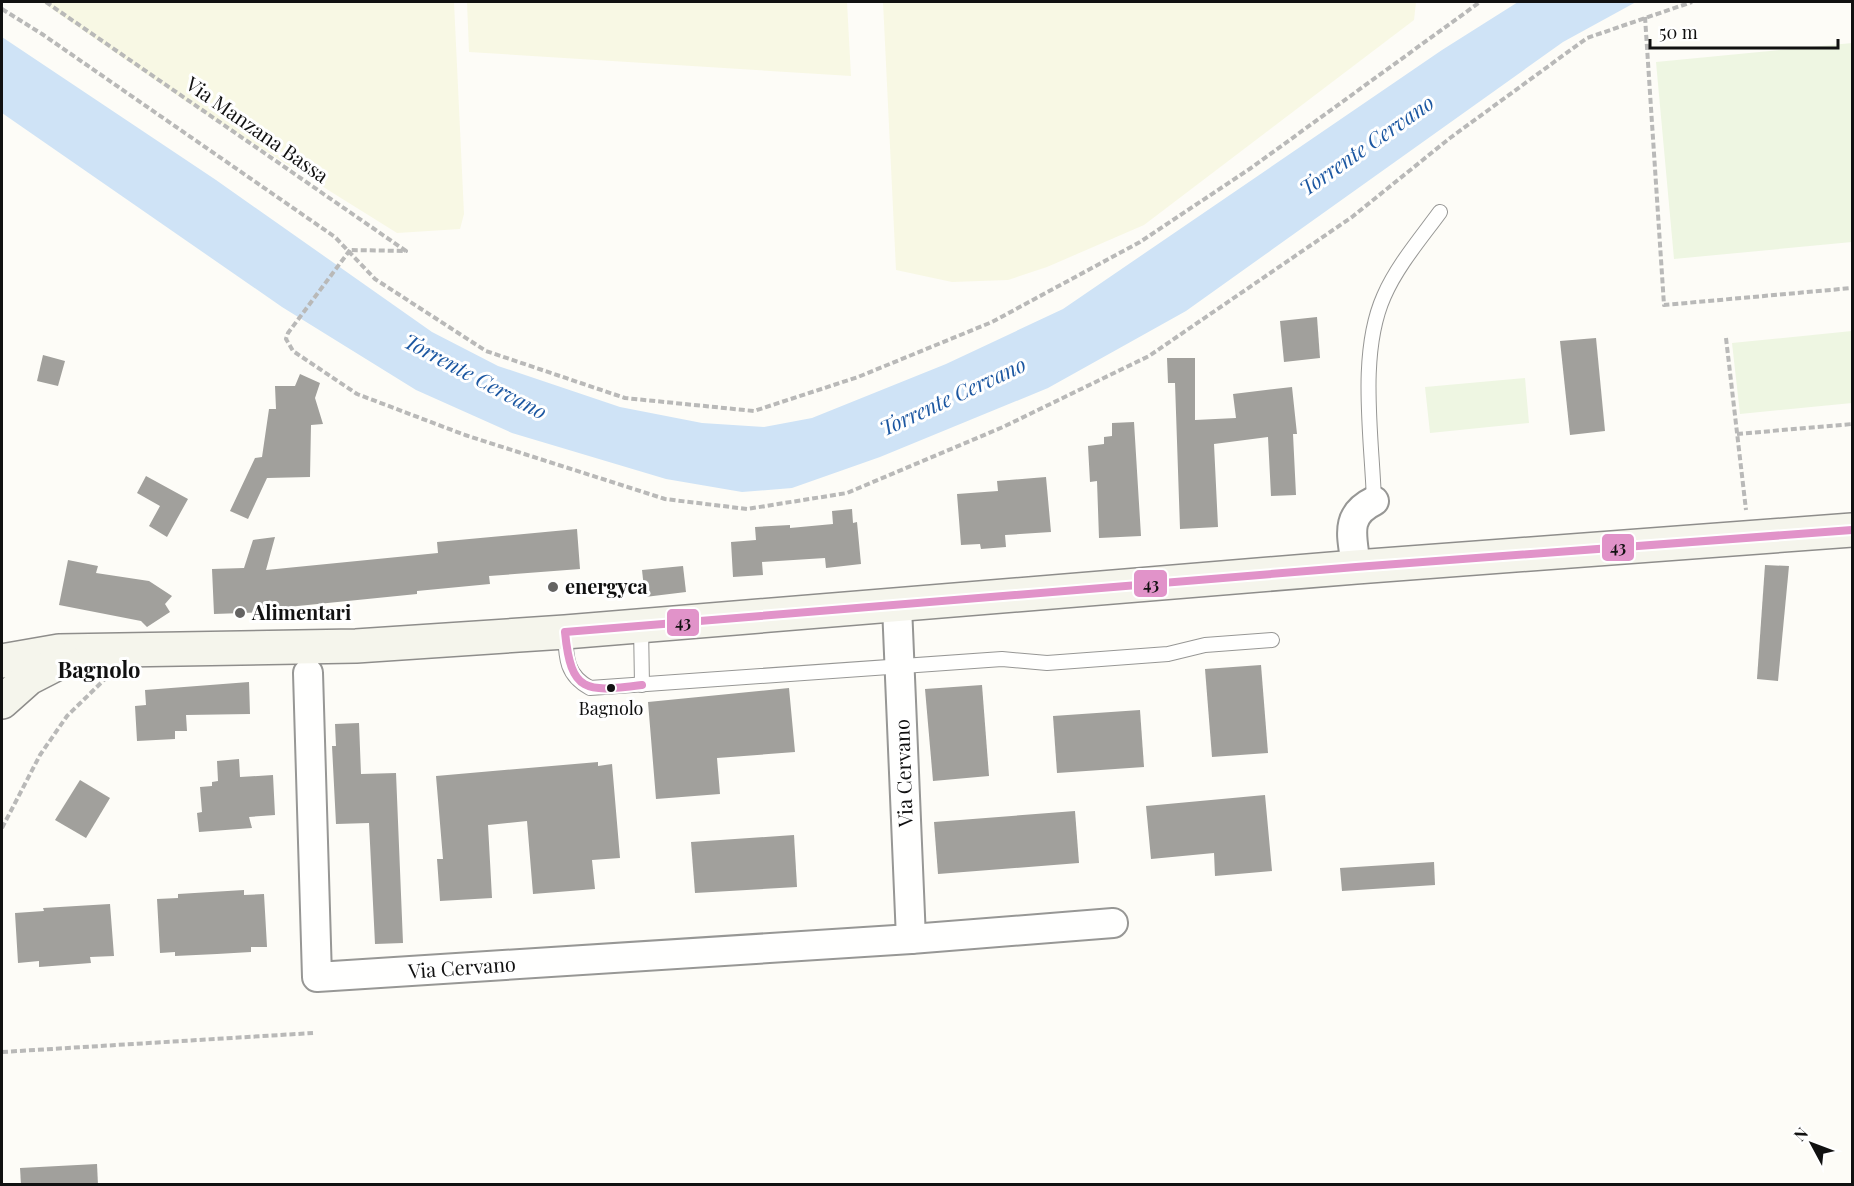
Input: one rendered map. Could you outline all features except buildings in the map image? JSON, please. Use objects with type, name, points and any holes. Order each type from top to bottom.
[{"type":"main road","points":[[2,702],[29,678],[46,668],[565,632],[1356,567],[1852,530]]},
{"type":"main road","points":[[2,661],[59,651],[102,663]]},
{"type":"main road","points":[[2,682],[2,695]]},
{"type":"street","points":[[1356,567],[1353,521],[1357,512],[1374,501]]},
{"type":"street","name":"Via Cervano","points":[[897,606],[910,939]]},
{"type":"street","name":"Via Cervano","points":[[308,673],[317,977],[910,939],[1113,923]]},
{"type":"lane","points":[[1374,501],[1369,378],[1374,326],[1384,295],[1440,212]]},
{"type":"lane","points":[[641,626],[642,685]]},
{"type":"lane","points":[[565,632],[566,661],[571,674],[590,688],[1002,659],[1058,662],[1168,654],[1205,645],[1272,640]]},
{"type":"path","name":"Via Manzana Bassa","points":[[46,2],[406,251],[350,250]]},
{"type":"path","points":[[2,9],[62,47],[335,237],[350,250],[375,279],[486,351],[625,398],[754,411],[858,376],[992,322],[1140,242],[1251,168],[1479,2]]},
{"type":"path","points":[[350,250],[288,333],[286,339],[292,351],[357,394],[465,435],[665,499],[747,509],[847,493],[1003,427],[1149,356],[1352,217],[1450,138],[1587,38],[1692,2]]},
{"type":"path","points":[[1645,17],[1664,305],[1852,288]]},
{"type":"path","points":[[1726,338],[1746,516]]},
{"type":"path","points":[[1737,434],[1852,424]]},
{"type":"path","points":[[2,828],[46,745],[102,663]]},
{"type":"path","points":[[2,1052],[313,1033]]},
{"type":"green space","points":[[42,2],[454,2],[464,214],[460,229],[397,233],[187,102]]},
{"type":"green space","points":[[467,2],[847,2],[851,76],[469,52]]},
{"type":"green space","points":[[883,2],[1416,2],[1414,20],[1144,225],[1047,267],[1008,280],[952,282],[896,270]]},
{"type":"green space","points":[[1852,43],[1852,242],[1674,259],[1656,62]]},
{"type":"green space","points":[[1852,331],[1852,403],[1740,414],[1732,343]]},
{"type":"green space","points":[[1525,378],[1529,423],[1430,433],[1425,387]]},
{"type":"water","name":"Torrente Cervano","points":[[1518,2],[1636,2],[1563,42],[1186,311],[1048,388],[880,457],[792,488],[742,492],[666,479],[512,433],[416,390],[282,307],[2,113],[2,37],[216,180],[432,332],[498,366],[620,407],[702,423],[764,427],[812,418],[946,364],[1063,309],[1442,50]]},
{"type":"transit line","name":"43","points":[[642,685],[595,688],[585,684],[577,678],[572,667],[565,632],[1356,567],[1852,530]]},
{"type":"place","name":"energyca","points":[[553,587]]},
{"type":"place","name":"Alimentari","points":[[240,613]]},
{"type":"place","name":"Bagnolo","points":[[611,688]]},
{"type":"district","name":"Bagnolo","points":[[99,670]]}]
